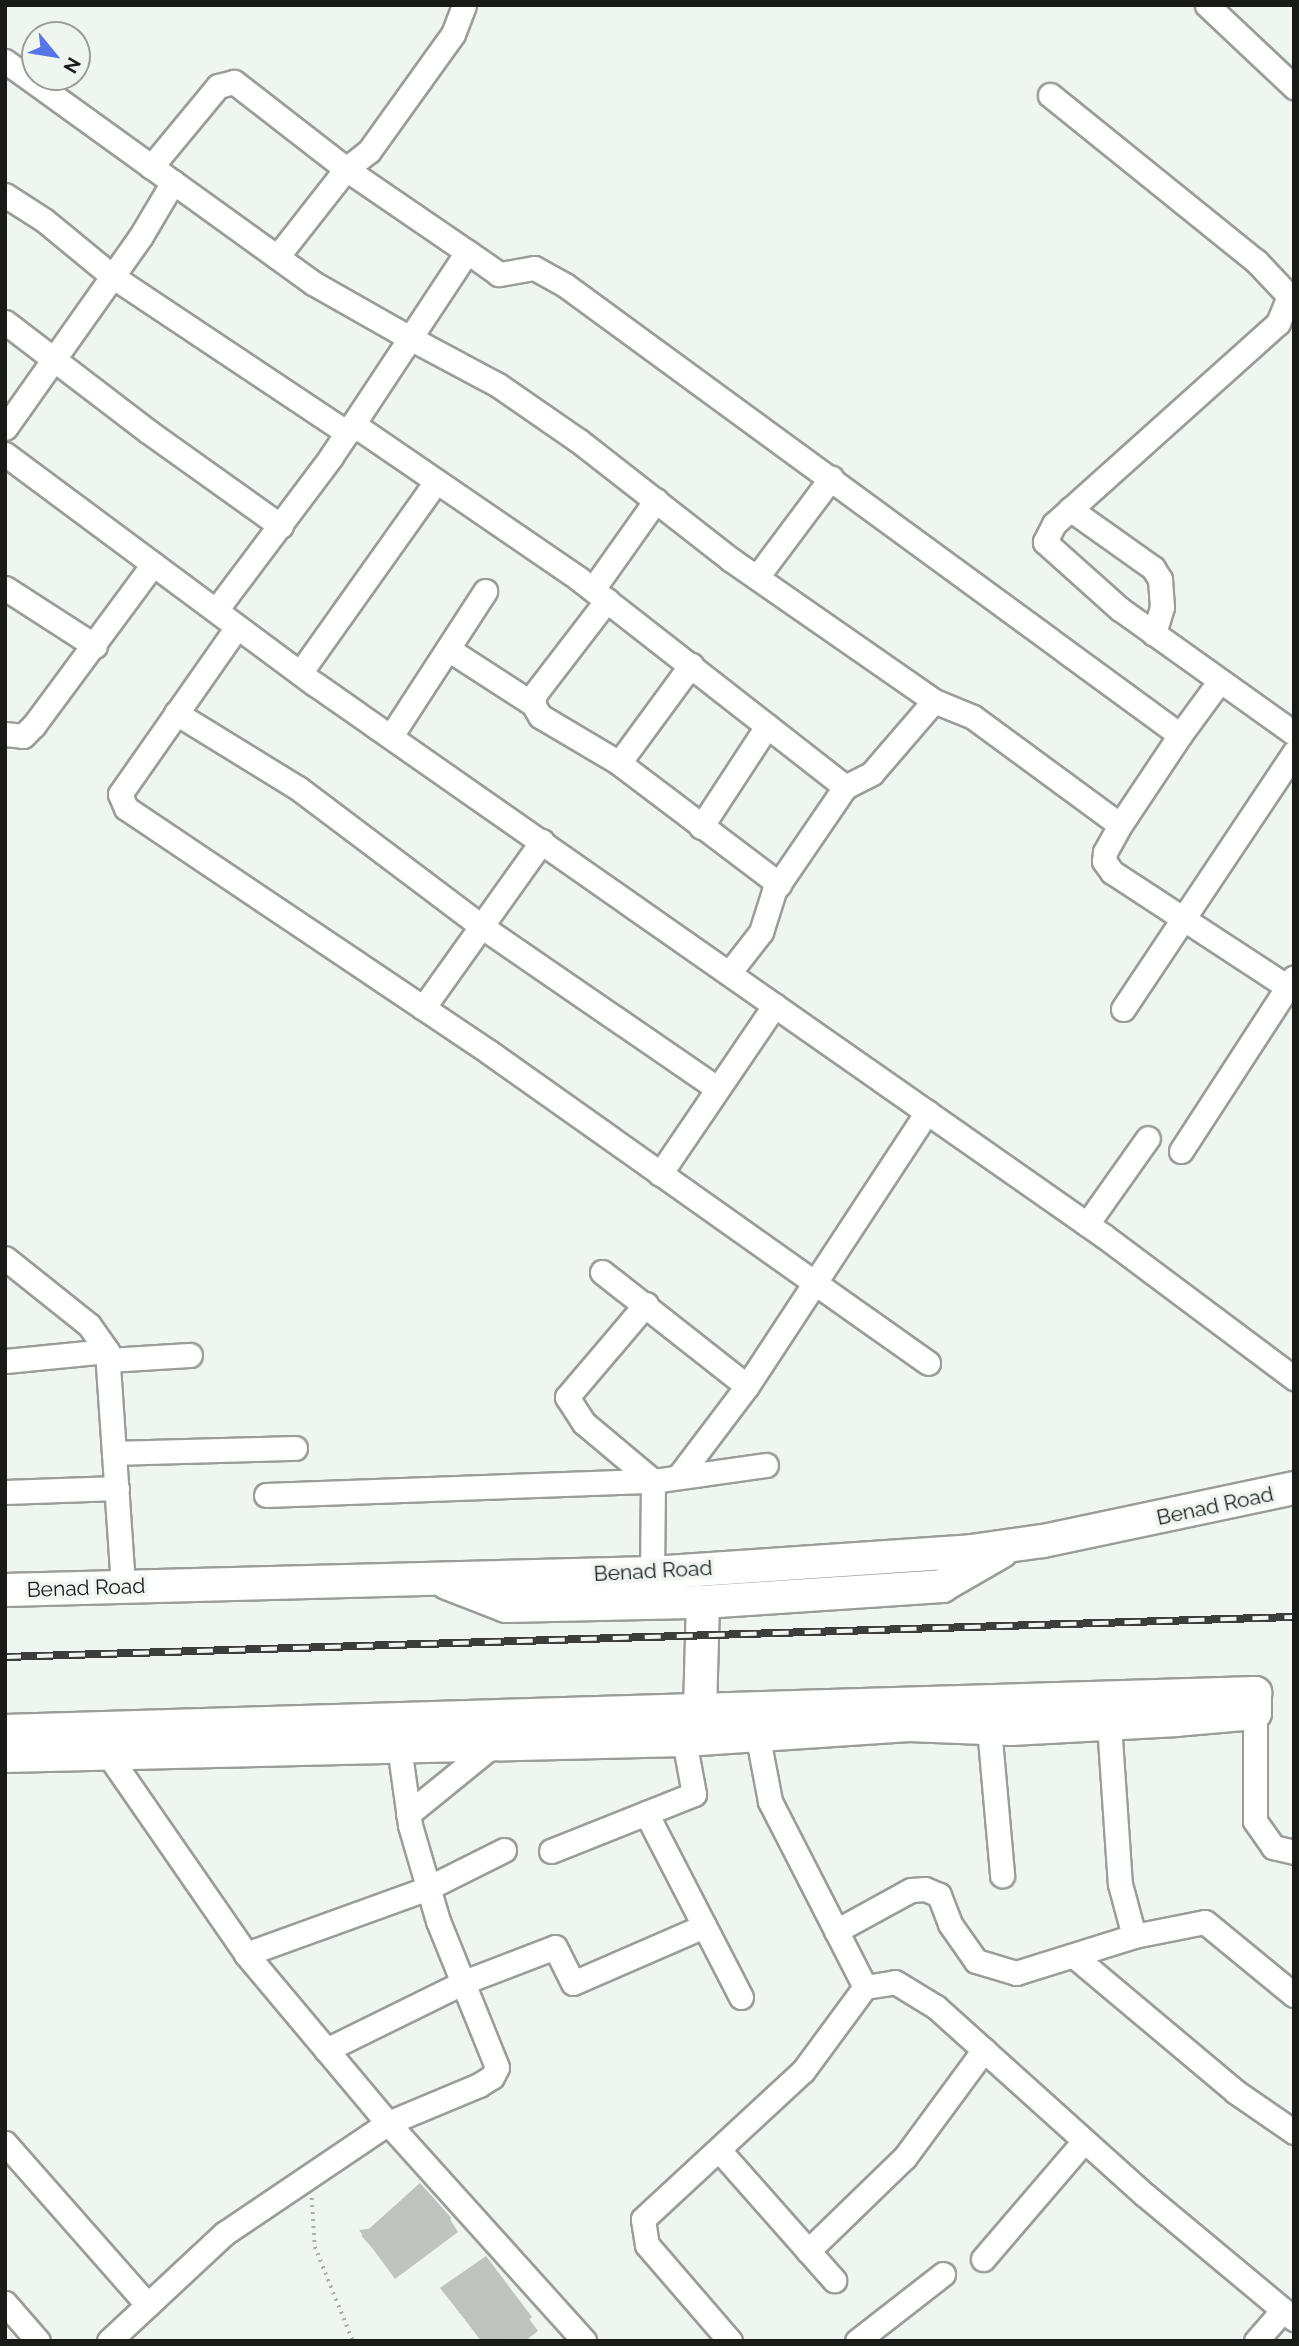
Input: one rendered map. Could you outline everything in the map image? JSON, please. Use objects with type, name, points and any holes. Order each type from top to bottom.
[{"type":"street","points":[[277,257],[346,169],[369,151],[453,34],[464,5]]},
{"type":"street","points":[[1207,5],[1294,87]]},
{"type":"street","points":[[5,61],[277,257],[410,338],[498,385],[757,577],[934,701],[972,717],[1120,825]]},
{"type":"street","points":[[151,167],[218,86],[234,82],[346,169],[499,274],[534,268],[565,285],[1180,735]]},
{"type":"street","points":[[1050,95],[1256,261],[1289,296],[1278,323],[1070,509],[1047,531],[1045,542],[1154,634],[1294,733]]},
{"type":"street","points":[[5,428],[112,276],[173,181]]},
{"type":"street","points":[[5,195],[44,220],[112,276],[350,428],[600,595],[845,787]]},
{"type":"street","points":[[216,610],[281,526],[350,428],[467,252]]},
{"type":"street","points":[[5,322],[281,526]]},
{"type":"street","points":[[5,454],[300,673],[1087,1224],[1294,1378]]},
{"type":"street","points":[[757,577],[831,478]]},
{"type":"street","points":[[300,673],[435,484]]},
{"type":"street","points":[[533,704],[535,694],[600,595],[656,500]]},
{"type":"street","points":[[1070,509],[1153,568],[1160,579],[1162,607],[1154,634]]},
{"type":"street","points":[[5,734],[23,736],[94,646],[153,564]]},
{"type":"street","points":[[5,588],[94,646]]},
{"type":"street","points":[[391,736],[485,592]]},
{"type":"street","points":[[237,627],[120,794],[126,808],[423,1008],[815,1280],[928,1363]]},
{"type":"street","points":[[448,649],[533,704],[540,716],[619,764],[779,884]]},
{"type":"street","points":[[619,764],[691,665]]},
{"type":"street","points":[[1181,1151],[1292,985],[1112,872],[1104,861],[1120,825],[1219,682]]},
{"type":"street","points":[[729,973],[761,932],[779,884],[845,787],[872,773],[934,701]]},
{"type":"street","points":[[176,713],[298,788],[481,926],[717,1088]]},
{"type":"street","points":[[701,827],[767,726]]},
{"type":"street","points":[[1123,1009],[1186,919],[1294,754]]},
{"type":"street","points":[[423,1008],[542,841]]},
{"type":"street","points":[[660,1174],[775,1005]]},
{"type":"street","points":[[679,1476],[747,1385],[927,1112]]},
{"type":"street","points":[[1087,1224],[1148,1138]]},
{"type":"street","points":[[5,1258],[89,1325],[108,1356],[123,1587]]},
{"type":"street","points":[[601,1272],[646,1304],[747,1385]]},
{"type":"street","points":[[646,1304],[567,1397],[584,1423],[653,1481]]},
{"type":"street","points":[[5,1361],[190,1355]]},
{"type":"street","points":[[114,1453],[295,1448]]},
{"type":"street","points":[[266,1495],[653,1481],[766,1465]]},
{"type":"street","points":[[652,1573],[653,1481]]},
{"type":"street","points":[[5,1492],[117,1488]]},
{"type":"street","name":"Benad Road","points":[[5,1590],[652,1573],[1010,1547],[1294,1488]]},
{"type":"street","points":[[436,1578],[506,1606],[703,1602],[942,1586],[1010,1547]]},
{"type":"street","points":[[699,1710],[703,1602]]},
{"type":"street","points":[[5,1756],[106,1740],[699,1710],[1255,1693],[1255,1821],[1273,1847],[1294,1852]]},
{"type":"street","points":[[5,1731],[106,1740],[399,1748],[684,1740],[757,1733],[909,1725],[989,1728],[1109,1724],[1255,1713]]},
{"type":"street","points":[[1109,1724],[1120,1884],[1134,1937]]},
{"type":"street","points":[[989,1728],[1002,1875]]},
{"type":"street","points":[[757,1733],[770,1801],[865,1987]]},
{"type":"street","points":[[106,1740],[246,1954],[388,2123],[584,2341]]},
{"type":"street","points":[[551,1852],[694,1794],[684,1740]]},
{"type":"street","points":[[408,1814],[493,1745]]},
{"type":"street","points":[[109,2341],[225,2233],[388,2123],[492,2077],[496,2060],[428,1888],[408,1814],[399,1748]]},
{"type":"street","points":[[646,1813],[741,1997]]},
{"type":"street","points":[[246,1954],[428,1888],[504,1850]]},
{"type":"street","points":[[836,1931],[911,1890],[925,1889],[939,1895],[950,1924],[976,1961],[1016,1973],[1134,1937],[1205,1922],[1294,1995]]},
{"type":"street","points":[[326,2050],[464,1982],[555,1947],[573,1983],[704,1926]]},
{"type":"street","points":[[1074,1956],[1236,2092],[1294,2132]]},
{"type":"street","points":[[730,2341],[642,2234],[643,2219],[803,2071],[865,1987],[895,1982],[936,2007],[1084,2141],[1289,2314],[1256,2341]]},
{"type":"street","points":[[808,2251],[905,2157],[984,2050]]},
{"type":"street","points":[[984,2259],[1084,2141]]},
{"type":"street","points":[[5,2143],[148,2305]]},
{"type":"street","points":[[719,2150],[834,2280]]},
{"type":"street","points":[[857,2341],[943,2274]]},
{"type":"street","points":[[5,2304],[38,2341]]},
{"type":"path","points":[[310,2175],[315,2247],[353,2341]]},
{"type":"building","points":[[420,2183],[451,2218],[393,2271],[361,2236]]},
{"type":"building","points":[[486,2256],[532,2317],[500,2341],[482,2341],[440,2288]]},
{"type":"railway","points":[[5,1657],[1294,1617]]}]
